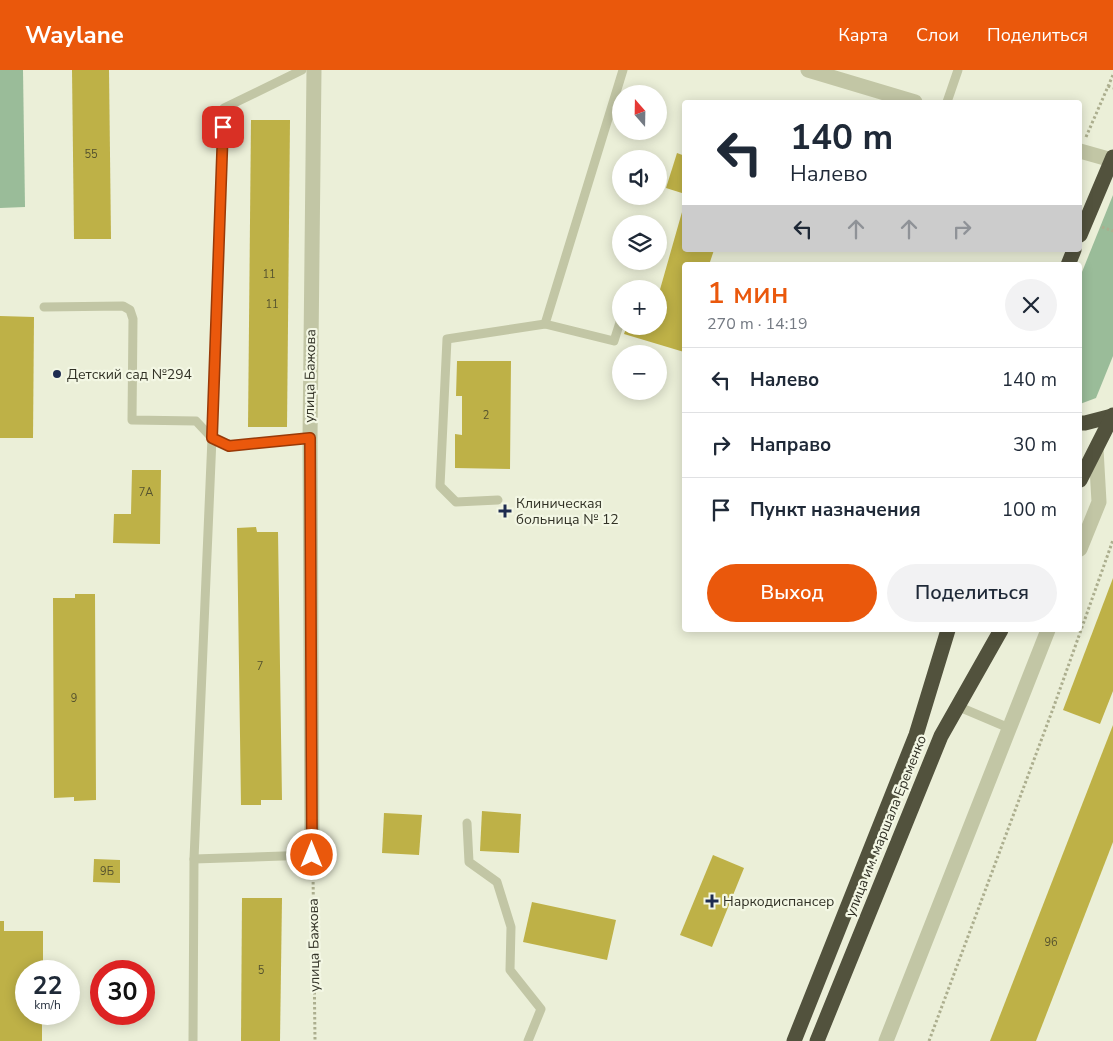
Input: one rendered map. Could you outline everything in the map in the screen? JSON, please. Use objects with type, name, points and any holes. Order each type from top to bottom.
[{"type":"highway","points":[[1082,229],[1112,159]]},
{"type":"highway","points":[[1082,423],[1113,416]]},
{"type":"highway","points":[[1082,476],[1113,416]]},
{"type":"highway","name":"улица им. маршала Еременко","points":[[794,1041],[916,735],[947,632]]},
{"type":"highway","name":"улица им. маршала Еременко","points":[[816,1041],[941,736],[1000,632]]},
{"type":"street","name":"улица Бажова","points":[[312,855],[310,438],[314,70]]},
{"type":"street","points":[[808,70],[908,100]]},
{"type":"street","points":[[1082,151],[1112,159]]},
{"type":"street","points":[[1082,545],[1099,502],[1096,449]]},
{"type":"street","points":[[886,1041],[1047,632]]},
{"type":"lane","points":[[193,1041],[194,859],[224,108],[302,70]]},
{"type":"lane","points":[[545,324],[623,70]]},
{"type":"lane","points":[[948,100],[958,70]]},
{"type":"lane","points":[[44,306],[123,306],[130,310],[133,319],[132,420],[196,421],[212,438],[229,446],[310,438]]},
{"type":"lane","points":[[498,500],[456,502],[440,486],[447,338],[545,324],[614,342],[616,335]]},
{"type":"lane","points":[[957,706],[1009,728]]},
{"type":"lane","points":[[467,823],[469,862],[497,882],[511,927],[510,970],[541,1009],[528,1041]]},
{"type":"lane","points":[[194,859],[312,855]]},
{"type":"path","points":[[1082,145],[1113,75]]},
{"type":"path","points":[[1108,86],[1113,88]]},
{"type":"path","points":[[1082,627],[1113,540]]},
{"type":"path","points":[[929,1041],[1080,632]]},
{"type":"path","name":"улица Бажова","points":[[312,855],[315,1041]]},
{"type":"green space","points":[[0,70],[23,70],[25,207],[0,208]]},
{"type":"green space","points":[[1113,195],[1113,356],[1096,398],[1082,403],[1082,272]]},
{"type":"building","points":[[72,70],[109,70],[111,239],[74,239]]},
{"type":"building","points":[[251,120],[290,120],[287,427],[248,427]]},
{"type":"building","points":[[677,153],[682,155],[682,193],[667,188]]},
{"type":"building","points":[[682,212],[682,252],[713,252],[710,262],[682,262],[682,351],[667,347],[667,345],[661,345],[627,335],[667,335],[667,280],[663,280]]},
{"type":"building","points":[[0,316],[34,317],[33,438],[0,438]]},
{"type":"building","points":[[457,361],[511,361],[510,469],[455,468],[455,434],[462,435],[462,396],[456,396]]},
{"type":"building","points":[[132,470],[161,470],[160,544],[113,543],[114,514],[131,514]]},
{"type":"building","points":[[256,527],[257,532],[278,532],[282,800],[261,800],[261,805],[241,805],[237,528]]},
{"type":"building","points":[[1113,578],[1113,691],[1100,724],[1063,710]]},
{"type":"building","points":[[75,594],[95,594],[96,800],[74,801],[74,797],[54,798],[53,598],[75,598]]},
{"type":"building","points":[[1113,725],[1113,842],[1036,1041],[990,1041]]},
{"type":"building","points":[[482,811],[521,814],[519,853],[480,851]]},
{"type":"building","points":[[384,813],[422,815],[419,855],[382,853]]},
{"type":"building","name":"Наркодиспансер","points":[[713,855],[744,868],[712,947],[680,935]]},
{"type":"building","points":[[94,859],[120,860],[120,883],[93,882]]},
{"type":"building","points":[[242,898],[282,898],[280,1041],[241,1041]]},
{"type":"building","points":[[532,902],[616,920],[607,960],[523,942]]},
{"type":"building","points":[[0,921],[4,921],[4,931],[43,931],[43,960],[15,960],[15,1025],[42,1025],[42,1041],[0,1041]]},
{"type":"place","name":"Детский сад №294","points":[[57,374]]},
{"type":"place","name":"Клиническая больница № 12","points":[[505,511]]},
{"type":"place","name":"Наркодиспансер","points":[[712,901]]},
{"type":"route","points":[[223,127],[212,438],[229,446],[310,438],[312,855]]}]
